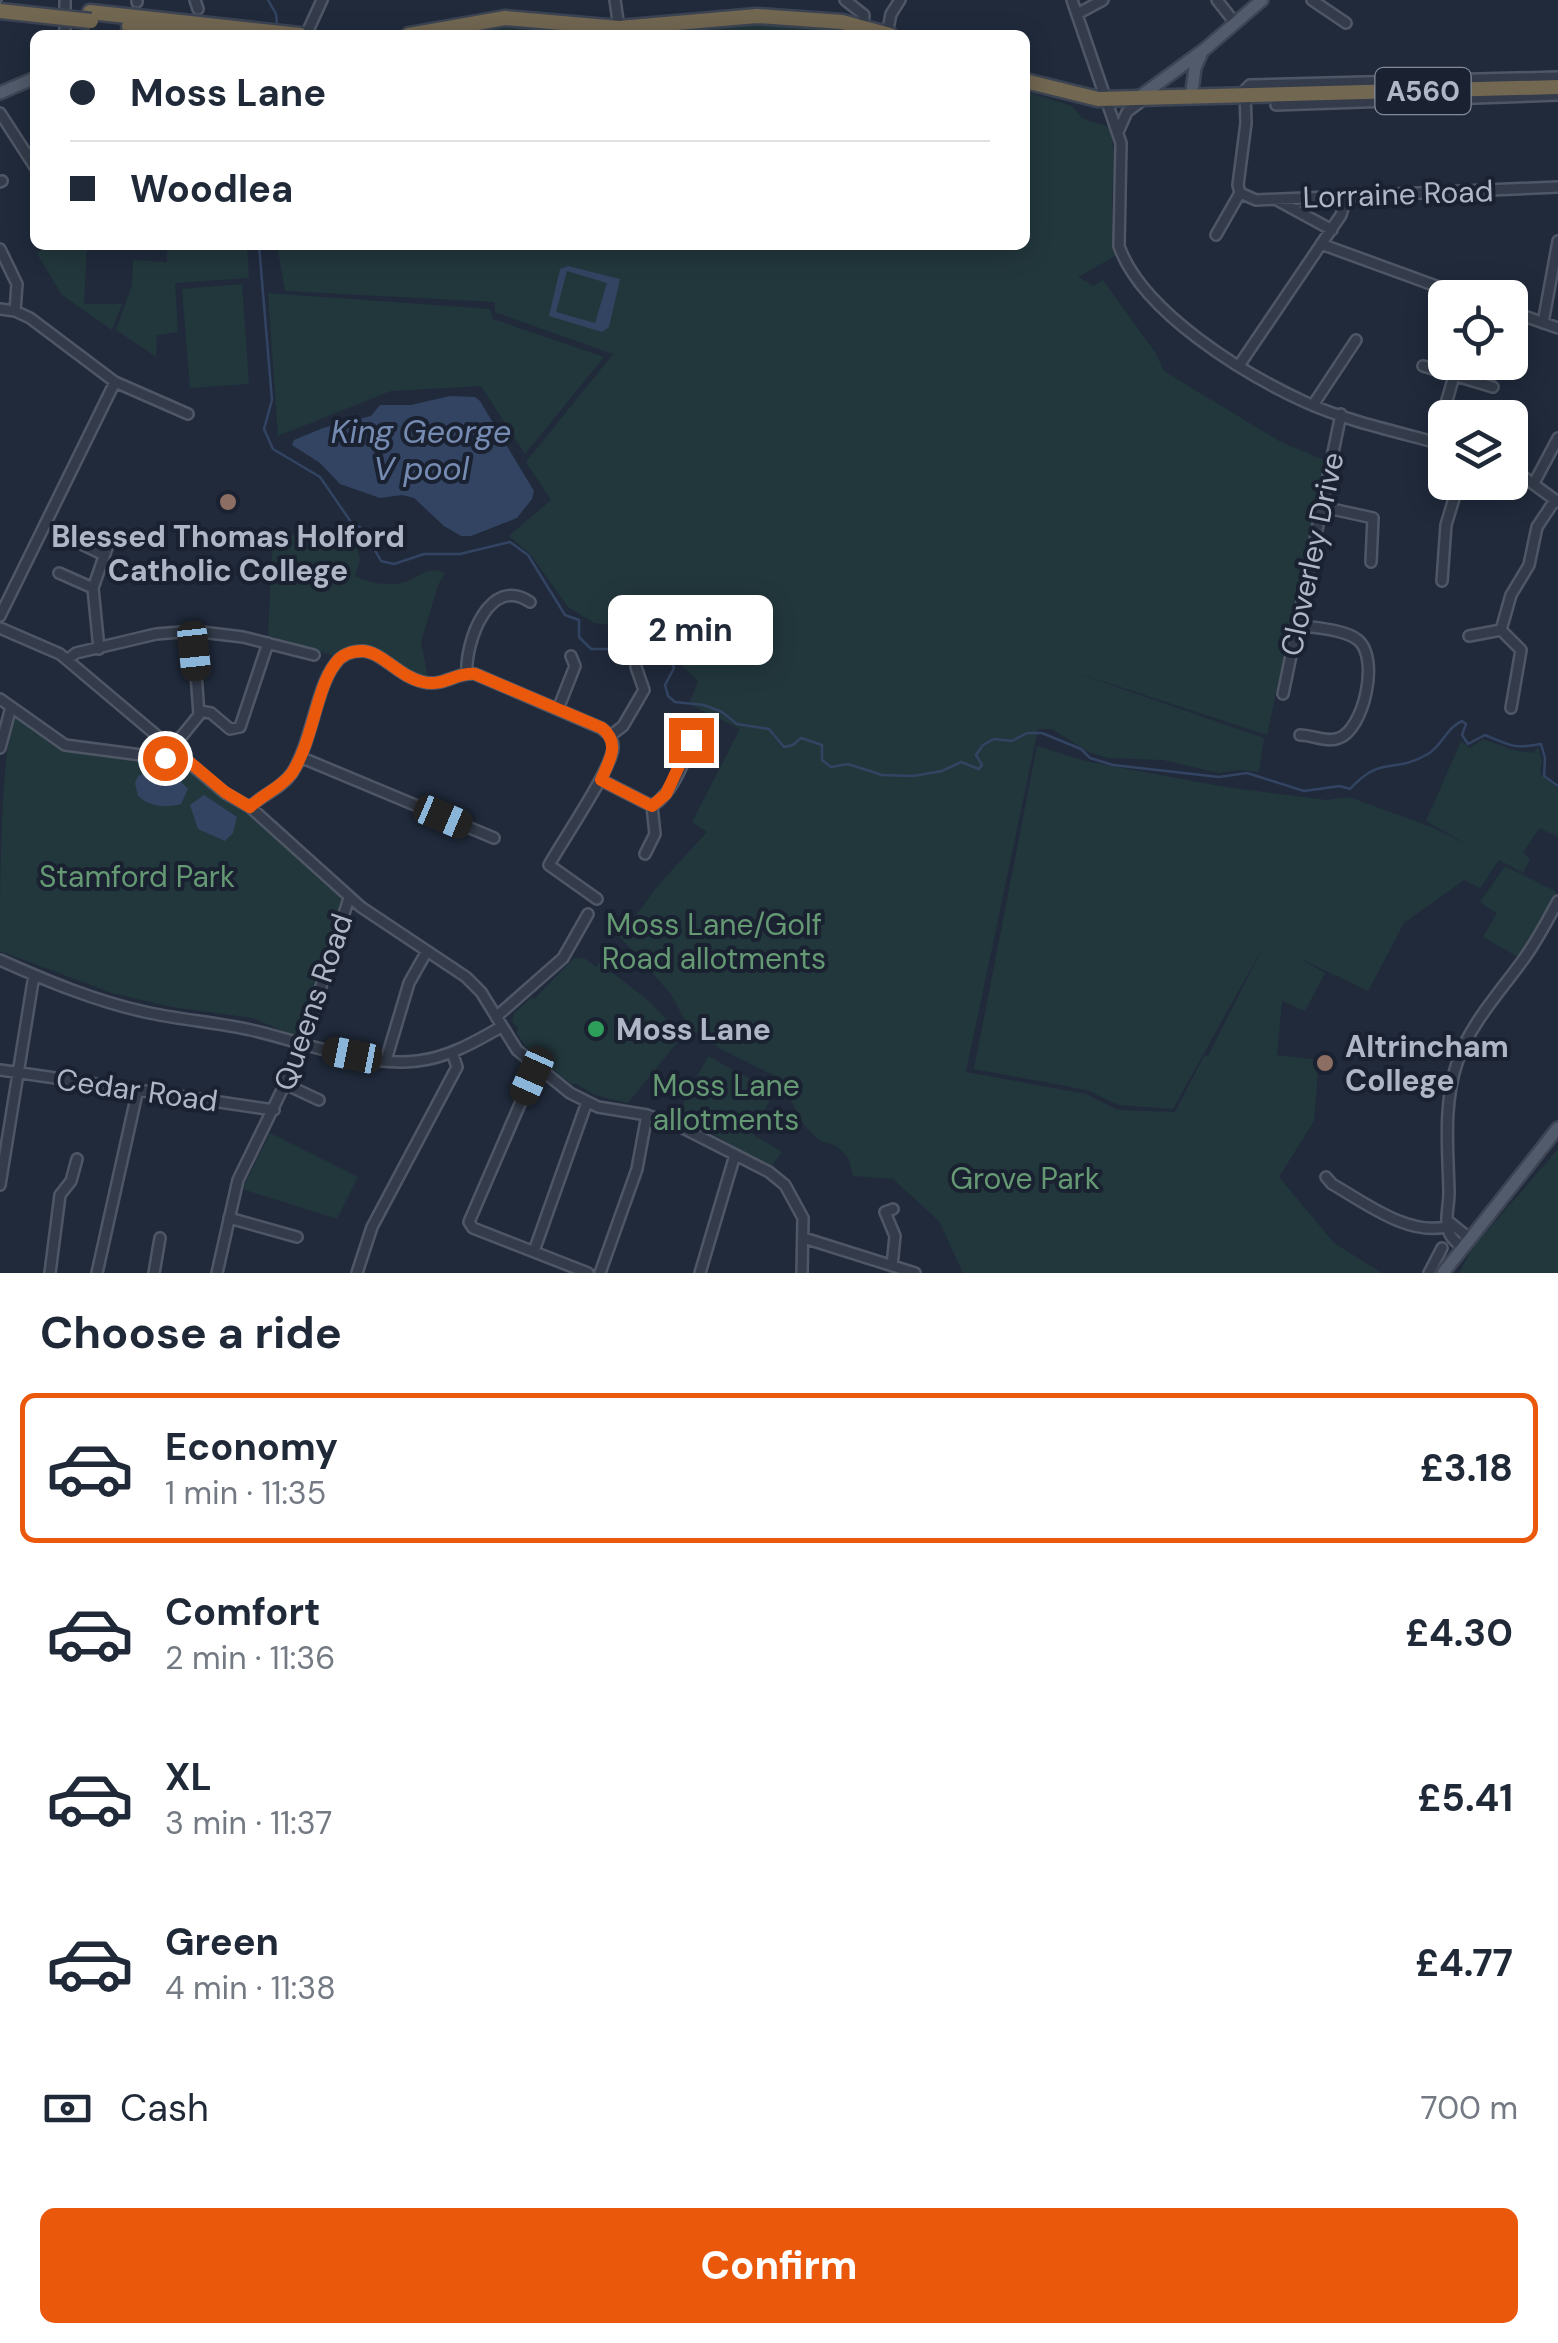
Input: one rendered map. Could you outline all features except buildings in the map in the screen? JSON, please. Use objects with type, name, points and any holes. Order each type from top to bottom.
[{"type":"highway","points":[[0,2],[162,30]]},
{"type":"highway","points":[[0,11],[232,30]]},
{"type":"highway","points":[[437,30],[511,17],[619,28],[757,16],[822,20],[875,30]]},
{"type":"highway","name":"A560","points":[[1030,82],[1075,95],[1107,99],[1298,99],[1558,87]]},
{"type":"main road","points":[[1142,98],[1262,0]]},
{"type":"main road","points":[[1192,98],[1196,63],[1205,48]]},
{"type":"main road","points":[[0,93],[30,80]]},
{"type":"main road","points":[[1442,1273],[1558,1128]]},
{"type":"street","points":[[65,0],[65,30]]},
{"type":"street","points":[[306,30],[322,0]]},
{"type":"street","points":[[614,0],[619,28]]},
{"type":"street","points":[[845,0],[864,15],[864,27]]},
{"type":"street","points":[[889,30],[891,14],[900,0]]},
{"type":"street","points":[[1072,0],[1093,68],[1119,132],[1122,154],[1118,239],[1124,258],[1168,314],[1240,364],[1313,405],[1428,440]]},
{"type":"street","points":[[1076,14],[1103,0]]},
{"type":"street","points":[[1216,0],[1235,23]]},
{"type":"street","points":[[1312,0],[1346,23]]},
{"type":"street","points":[[1075,95],[1091,82],[1093,68]]},
{"type":"street","points":[[1278,97],[1558,77]]},
{"type":"street","points":[[1298,99],[1558,95]]},
{"type":"street","points":[[1216,234],[1240,193],[1245,96]]},
{"type":"street","points":[[1119,132],[1128,112],[1142,98]]},
{"type":"street","points":[[0,113],[30,159]]},
{"type":"street","name":"Lorraine Road","points":[[1240,193],[1251,199],[1274,199],[1558,187]]},
{"type":"street","points":[[1240,364],[1345,210],[1347,196]]},
{"type":"street","points":[[1274,199],[1332,230]]},
{"type":"street","points":[[1543,323],[1558,240]]},
{"type":"street","points":[[1321,244],[1428,283]]},
{"type":"street","points":[[0,249],[17,284],[15,310]]},
{"type":"street","points":[[0,309],[15,310],[62,340],[115,382],[188,414]]},
{"type":"street","points":[[1528,318],[1558,328]]},
{"type":"street","points":[[1313,405],[1356,340]]},
{"type":"street","points":[[1423,366],[1428,368]]},
{"type":"street","points":[[1468,380],[1492,387]]},
{"type":"street","points":[[0,616],[115,382]]},
{"type":"street","name":"Cloverley Drive","points":[[1283,694],[1342,414]]},
{"type":"street","points":[[1534,483],[1558,438]]},
{"type":"street","points":[[1501,630],[1511,594],[1529,565],[1536,527],[1557,500],[1528,479]]},
{"type":"street","points":[[1443,581],[1448,519],[1454,500]]},
{"type":"street","points":[[1322,507],[1373,518],[1371,562]]},
{"type":"street","points":[[75,541],[106,552],[93,588],[99,649]]},
{"type":"street","points":[[59,573],[93,588]]},
{"type":"street","points":[[467,673],[469,648],[485,610],[518,591],[530,602]]},
{"type":"street","points":[[1297,625],[1354,638],[1370,662],[1354,726],[1338,739],[1300,735]]},
{"type":"street","points":[[0,628],[48,647],[67,660],[225,792],[250,807],[350,898],[474,984],[517,1050],[536,1067],[587,1102],[680,1126],[768,1172],[785,1185],[803,1218],[802,1273]]},
{"type":"street","points":[[0,699],[68,746],[162,758],[174,749],[199,711],[193,630]]},
{"type":"street","points":[[67,660],[76,653],[156,634],[193,630],[314,655]]},
{"type":"street","points":[[1469,636],[1501,630]]},
{"type":"street","points":[[1501,630],[1521,650],[1516,705]]},
{"type":"street","points":[[199,711],[212,713],[230,729],[240,727],[268,643]]},
{"type":"street","points":[[250,807],[283,783],[300,757],[334,665],[350,653],[365,651],[378,656],[401,675],[418,681],[442,684],[467,673],[483,677],[602,728],[610,736],[612,752],[601,780],[549,865],[597,899]]},
{"type":"street","points":[[558,709],[575,666],[571,656]]},
{"type":"street","points":[[610,736],[623,726],[644,690],[636,667]]},
{"type":"street","points":[[0,748],[10,707]]},
{"type":"street","points":[[652,806],[666,794],[689,746],[692,730]]},
{"type":"street","points":[[300,757],[494,838]]},
{"type":"street","points":[[601,780],[652,806]]},
{"type":"street","points":[[645,854],[654,834],[652,806]]},
{"type":"street","name":"Queens Road","points":[[218,1273],[238,1180],[287,1085],[350,898]]},
{"type":"street","points":[[1465,1242],[1448,1224],[1447,1112],[1457,1062],[1468,1038],[1530,950],[1558,900]]},
{"type":"street","points":[[0,960],[125,1007],[386,1060],[418,1061],[452,1052],[499,1022],[563,958],[588,914]]},
{"type":"street","points":[[386,1060],[408,982],[427,951]]},
{"type":"street","points":[[0,1186],[34,975]]},
{"type":"street","points":[[357,1273],[372,1226],[457,1067],[452,1052]]},
{"type":"street","points":[[536,1067],[468,1221],[473,1228],[588,1273]]},
{"type":"street","name":"Cedar Road","points":[[0,1070],[274,1110]]},
{"type":"street","points":[[287,1085],[318,1100]]},
{"type":"street","points":[[97,1273],[138,1088]]},
{"type":"street","points":[[534,1251],[587,1102]]},
{"type":"street","points":[[600,1273],[637,1170],[648,1116]]},
{"type":"street","points":[[700,1273],[736,1155]]},
{"type":"street","points":[[50,1273],[60,1195],[71,1181],[77,1159]]},
{"type":"street","points":[[1326,1177],[1392,1218],[1433,1230],[1448,1224]]},
{"type":"street","points":[[892,1266],[895,1236],[886,1212],[893,1209]]},
{"type":"street","points":[[230,1218],[297,1237]]},
{"type":"street","points":[[154,1273],[160,1238]]},
{"type":"street","points":[[804,1238],[915,1273]]},
{"type":"street","points":[[1429,1273],[1442,1248]]},
{"type":"green space","points":[[750,23],[848,30],[676,30]]},
{"type":"green space","points":[[514,25],[562,30],[486,30]]},
{"type":"green space","points":[[1030,93],[1072,106],[1082,118],[1111,128],[1112,224],[1117,255],[1078,277],[1094,286],[1103,280],[1155,352],[1164,371],[1279,441],[1326,461],[1267,735],[1065,669],[1264,738],[1259,772],[1219,773],[1163,760],[1108,758],[1088,752],[1052,729],[1038,729],[966,1072],[1086,1094],[1118,1110],[1175,1112],[1263,947],[1173,1109],[1119,1105],[1087,1090],[974,1069],[1037,746],[1085,761],[1225,787],[1327,800],[1349,797],[1434,828],[1472,847],[1426,821],[1461,741],[1470,748],[1483,739],[1533,753],[1538,747],[1542,760],[1540,774],[1558,788],[1558,837],[1539,828],[1523,853],[1530,859],[1523,873],[1499,860],[1480,888],[1464,880],[1404,923],[1368,991],[1299,958],[1325,973],[1305,1011],[1282,1001],[1277,1055],[1319,1060],[1314,1121],[1279,1177],[1334,1243],[1382,1273],[963,1273],[939,1221],[893,1179],[853,1176],[849,1159],[838,1147],[819,1140],[804,1125],[779,1078],[689,1028],[671,994],[620,937],[660,883],[707,832],[692,822],[740,729],[693,706],[690,702],[698,681],[646,630],[594,623],[568,607],[530,554],[509,536],[551,500],[526,462],[613,354],[495,312],[495,302],[285,291],[278,250],[1030,250]]},
{"type":"green space","points":[[40,250],[87,250],[84,304],[122,304],[112,330],[62,295],[37,254]]},
{"type":"green space","points":[[167,250],[247,250],[249,278],[175,283],[178,332],[157,335],[156,357],[116,330],[132,285],[133,260],[167,262]]},
{"type":"green space","points":[[242,284],[249,384],[190,388],[182,289]]},
{"type":"green space","points":[[268,293],[490,309],[493,319],[604,357],[525,454],[481,386],[391,391],[278,436]]},
{"type":"green space","points":[[273,533],[355,540],[360,560],[355,576],[373,582],[399,583],[429,571],[445,573],[421,642],[428,677],[372,648],[348,648],[334,656],[268,635]]},
{"type":"green space","name":"Stamford Park","points":[[15,712],[57,742],[159,760],[185,760],[346,900],[300,1038],[252,1018],[172,1007],[112,993],[0,951],[6,759]]},
{"type":"green space","points":[[1505,866],[1557,892],[1518,957],[1483,937],[1497,913],[1480,902]]},
{"type":"green space","name":"Moss Lane","points":[[574,958],[584,958],[596,967],[599,963],[633,988],[663,1015],[680,1039],[628,1103],[573,1085],[532,1054],[512,1022],[514,1013],[534,999]]},
{"type":"green space","name":"Moss Lane allotments","points":[[708,1056],[774,1092],[752,1134],[782,1152],[770,1168],[678,1113]]},
{"type":"green space","points":[[270,1133],[358,1177],[337,1219],[242,1189]]},
{"type":"green space","points":[[1558,1149],[1558,1273],[1459,1273],[1473,1247]]},
{"type":"water","points":[[568,266],[620,279],[609,327],[602,332],[549,316],[560,269]],"holes":[[[567,271],[607,283],[595,323],[556,312]]]},
{"type":"water","name":"King George V pool","points":[[450,396],[475,397],[480,401],[534,491],[517,518],[471,536],[461,536],[444,526],[414,498],[380,498],[340,484],[320,463],[292,445],[294,440],[323,428],[371,416],[380,405],[411,405]]},
{"type":"water","points":[[153,771],[178,779],[188,789],[181,804],[158,806],[138,796],[138,776]]},
{"type":"water","points":[[204,795],[237,817],[233,833],[225,841],[198,829],[190,805]]},
{"type":"waterway","points":[[268,0],[277,24]]},
{"type":"waterway","points":[[259,250],[272,400],[264,429],[273,449],[320,477],[351,522],[363,529],[381,561],[394,564],[424,554],[460,554],[510,542],[528,555],[565,615],[579,620],[579,637],[591,649],[608,649],[626,633],[636,636],[650,654],[672,663],[674,668],[665,685],[675,702],[704,705],[737,724],[769,729],[784,747],[801,738],[822,745],[822,760],[831,767],[848,764],[882,775],[913,776],[942,771],[961,762],[979,769],[982,765],[976,755],[983,745],[994,739],[1012,741],[1027,733],[1042,733],[1081,749],[1090,758],[1113,765],[1219,777],[1247,773],[1304,791],[1340,786],[1350,789],[1379,768],[1428,754],[1462,721],[1466,724],[1462,735],[1468,744],[1485,735],[1513,746],[1541,744],[1544,776],[1558,786]]},
{"type":"railway","points":[[0,4],[2,0]]},
{"type":"place","name":"Blessed Thomas Holford Catholic College","points":[[228,502]]},
{"type":"place","name":"Moss Lane","points":[[596,1029]]},
{"type":"place","name":"Altrincham College","points":[[1325,1063]]},
{"type":"route","points":[[165,758],[174,749],[225,792],[250,807],[280,786],[293,771],[330,672],[338,659],[360,651],[378,656],[406,678],[433,684],[472,673],[602,728],[613,746],[601,780],[652,806],[666,794],[691,740]]},
{"type":"park label","name":"Moss Lane/Golf Road allotments","points":[[714,941]]},
{"type":"park label","name":"Grove Park","points":[[1025,1178]]}]
